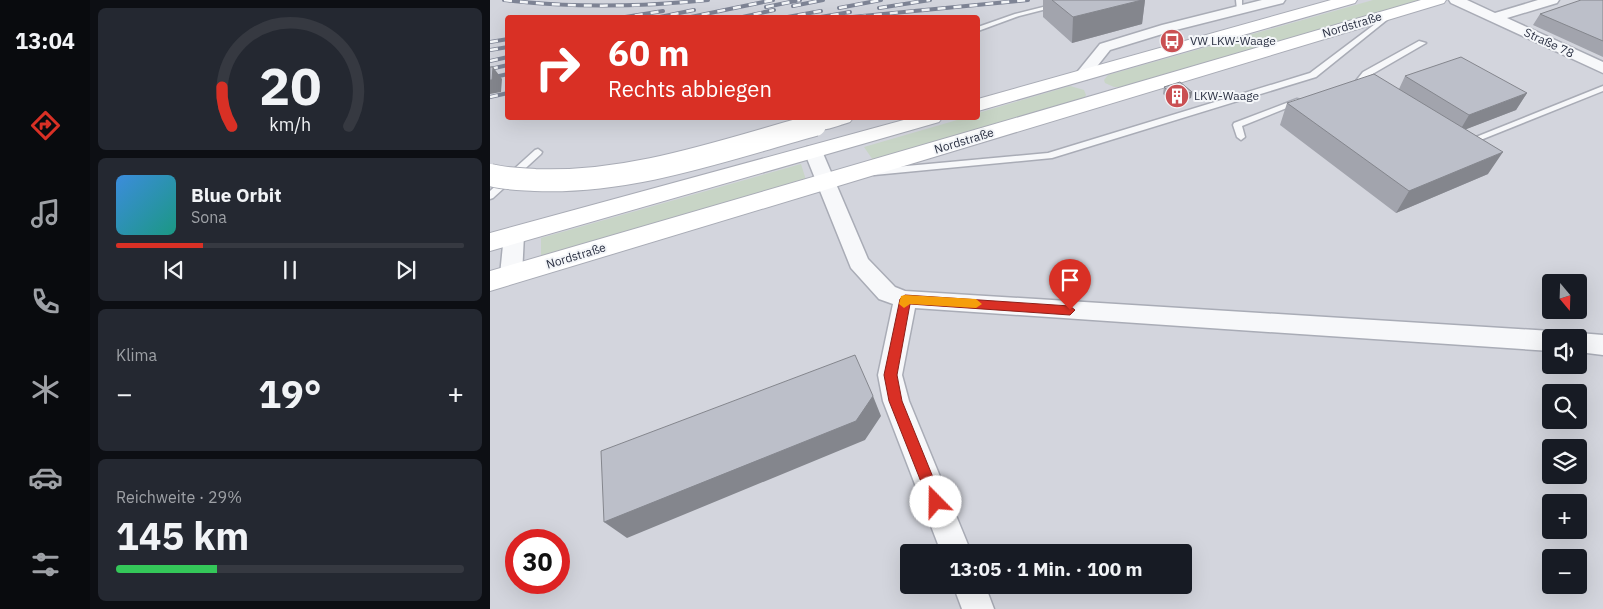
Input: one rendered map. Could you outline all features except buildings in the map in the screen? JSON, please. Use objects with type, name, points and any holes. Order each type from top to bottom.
[{"type":"street","points":[[1082,76],[1105,47],[1239,5],[1278,0]]},
{"type":"street","name":"Nordstraße","points":[[980,104],[1349,0]]},
{"type":"street","name":"Nordstraße","points":[[490,281],[1438,0]]},
{"type":"street","name":"Straße 78","points":[[1456,0],[1603,68]]},
{"type":"street","points":[[1494,18],[1552,0]]},
{"type":"street","points":[[980,93],[1039,88]]},
{"type":"street","points":[[490,175],[539,181],[599,178],[671,164],[835,120]]},
{"type":"street","points":[[490,242],[925,120]]},
{"type":"street","points":[[813,151],[860,263],[887,294],[905,299],[1542,340]]},
{"type":"street","points":[[511,275],[514,235]]},
{"type":"street","points":[[905,299],[890,375],[896,401],[953,544]]},
{"type":"street","points":[[1587,344],[1603,345]]},
{"type":"street","points":[[972,594],[978,609]]},
{"type":"lane","points":[[980,28],[1017,15],[1079,0]]},
{"type":"lane","points":[[852,174],[1049,156],[1136,130],[1151,117],[1196,103],[1220,104],[1313,76],[1391,14]]},
{"type":"lane","points":[[1352,83],[1361,80],[1366,74],[1422,43]]},
{"type":"lane","points":[[1361,80],[1359,82],[1370,92]]},
{"type":"lane","points":[[1458,143],[1465,143],[1603,88]]},
{"type":"lane","points":[[1241,137],[1237,125],[1307,99]]},
{"type":"lane","points":[[490,196],[538,152]]},
{"type":"shaded area","points":[[490,0],[1603,0],[1603,609],[490,609]]},
{"type":"green space","points":[[1373,0],[1421,0],[1124,87],[1114,87],[1105,83],[1104,80],[1108,75]]},
{"type":"green space","points":[[1070,86],[1084,90],[1086,95],[1084,99],[873,160],[864,147],[957,120],[980,120],[980,112]]},
{"type":"green space","points":[[801,164],[806,180],[541,258],[541,238]]},
{"type":"railway","points":[[504,0],[606,6],[708,0]]},
{"type":"railway","points":[[700,15],[773,0]]},
{"type":"railway","points":[[766,7],[800,0]]},
{"type":"railway","points":[[793,6],[823,0]]},
{"type":"railway","points":[[839,8],[881,0]]},
{"type":"railway","points":[[879,8],[930,0]]},
{"type":"railway","points":[[873,15],[1028,0]]},
{"type":"railway","points":[[670,15],[694,10]]},
{"type":"railway","points":[[752,15],[774,10]]},
{"type":"railway","points":[[638,15],[663,11]]},
{"type":"railway","points":[[799,15],[821,11]]},
{"type":"railway","points":[[832,15],[850,12]]},
{"type":"railway","points":[[490,42],[505,40]]},
{"type":"railway","points":[[490,50],[505,48]]},
{"type":"railway","points":[[490,61],[505,58]]},
{"type":"railway","points":[[490,69],[505,66]]},
{"type":"railway","points":[[490,78],[505,75]]},
{"type":"railway","points":[[490,97],[505,94]]},
{"type":"slow traffic","points":[[904,304],[905,299],[976,304]]},
{"type":"place","name":"VW LKW-Waage","points":[[1172,41]]},
{"type":"place","name":"LKW-Waage","points":[[1177,96]]},
{"type":"route","points":[[936,502],[896,401],[890,375],[905,299],[1070,310]]}]
